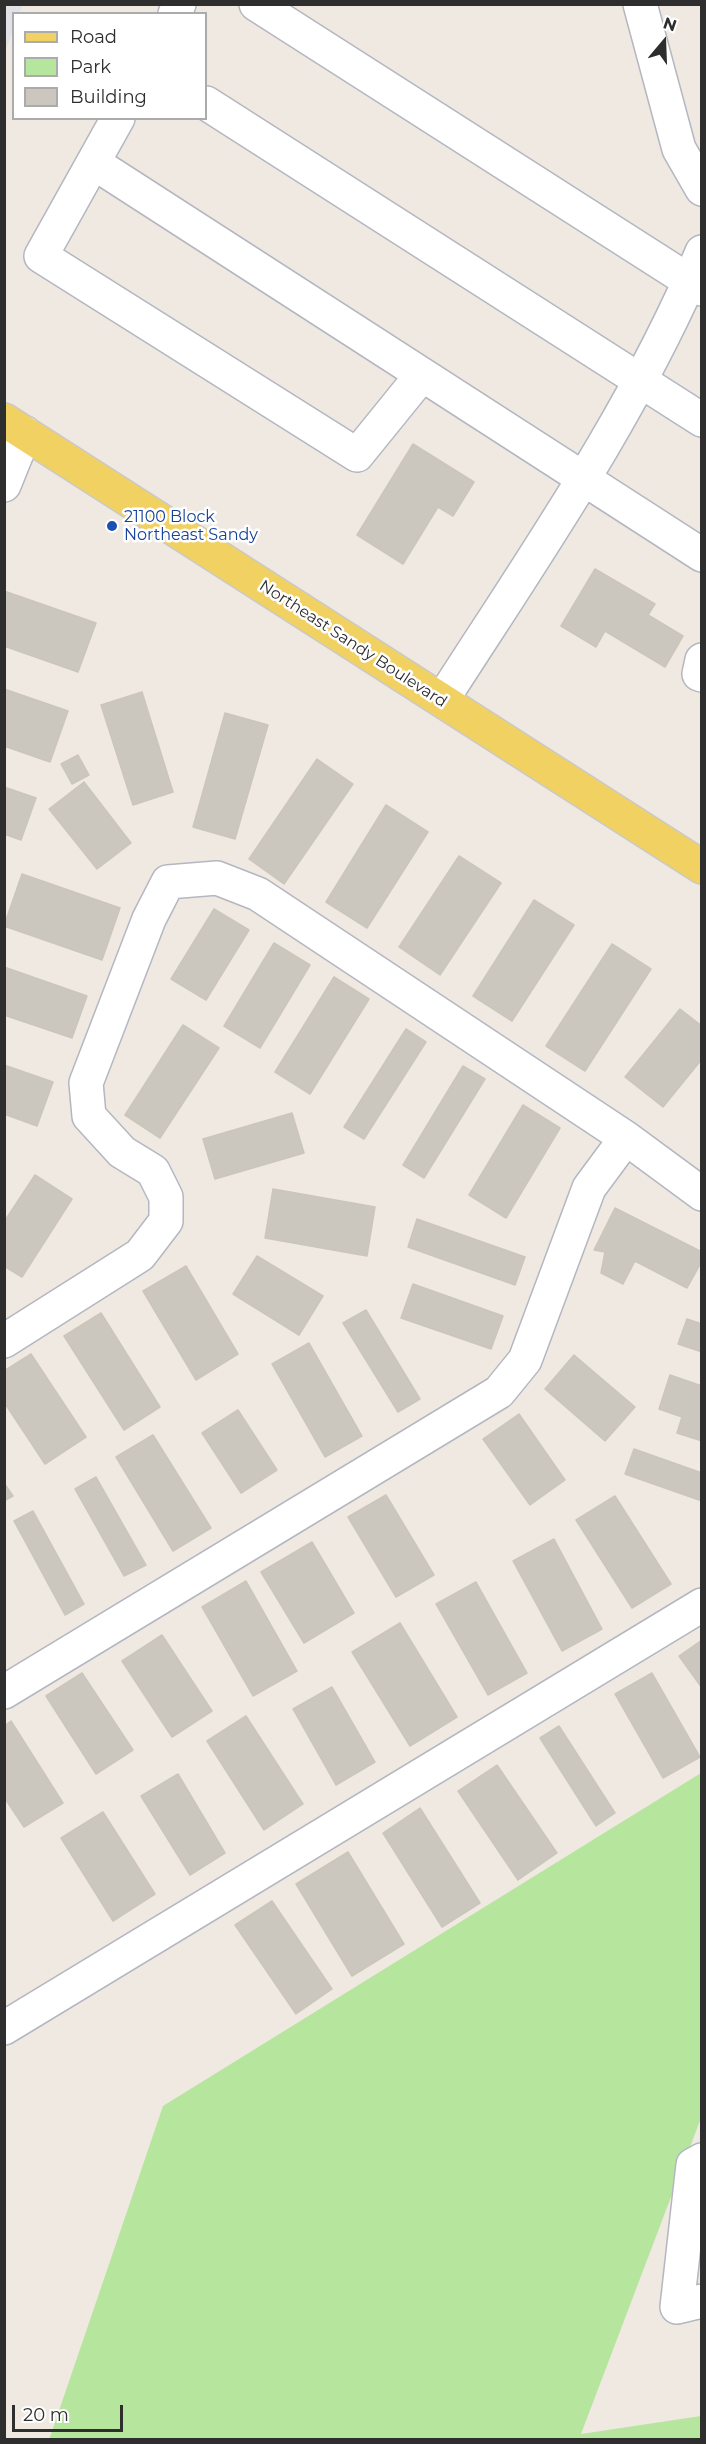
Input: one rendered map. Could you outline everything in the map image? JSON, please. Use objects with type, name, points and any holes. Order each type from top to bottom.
[{"type":"main road","name":"Northeast Sandy Boulevard","points":[[15,427],[702,867]]},
{"type":"lane","points":[[256,4],[698,274],[641,382],[583,481],[442,700]]},
{"type":"lane","points":[[640,4],[679,149],[702,189]]},
{"type":"lane","points":[[207,104],[702,420]]},
{"type":"lane","points":[[117,120],[41,256],[357,455],[421,376]]},
{"type":"lane","points":[[94,163],[583,481],[702,555]]},
{"type":"lane","points":[[4,485],[15,427]]},
{"type":"lane","points":[[702,660],[699,674],[702,675]]},
{"type":"lane","points":[[4,1341],[140,1255],[166,1221],[166,1197],[153,1171],[122,1152],[89,1116],[86,1083],[149,919],[168,882],[217,878],[258,894],[626,1138],[702,1194]]},
{"type":"lane","points":[[4,1692],[499,1392],[525,1360],[590,1188],[626,1138]]},
{"type":"lane","points":[[4,2028],[702,1605]]},
{"type":"lane","points":[[702,2160],[693,2165],[677,2307],[702,2301]]},
{"type":"shaded area","points":[[5,4],[23,5],[20,12],[12,12],[12,32],[5,53]]},
{"type":"green space","points":[[701,1773],[701,2118],[581,2434],[701,2416],[701,2439],[49,2440],[163,2106]]},
{"type":"building","points":[[413,444],[474,482],[453,516],[438,507],[403,564],[357,535]]},
{"type":"building","points":[[595,569],[655,604],[648,615],[683,636],[665,667],[605,631],[596,647],[561,626]]},
{"type":"building","points":[[4,591],[96,623],[78,672],[4,646]]},
{"type":"building","points":[[4,689],[68,711],[50,762],[4,746]]},
{"type":"building","points":[[142,692],[173,792],[133,805],[101,705]]},
{"type":"building","points":[[225,713],[268,725],[235,839],[193,827]]},
{"type":"building","points":[[78,755],[89,775],[72,784],[61,764]]},
{"type":"building","points":[[317,759],[353,784],[284,884],[249,859]]},
{"type":"building","points":[[84,782],[131,843],[97,869],[49,809]]},
{"type":"building","points":[[4,787],[36,798],[21,840],[4,834]]},
{"type":"building","points":[[386,805],[428,832],[367,928],[326,902]]},
{"type":"building","points":[[459,856],[501,883],[440,975],[399,947]]},
{"type":"building","points":[[22,874],[120,908],[102,960],[4,926]]},
{"type":"building","points":[[534,900],[574,925],[512,1021],[473,996]]},
{"type":"building","points":[[214,909],[249,930],[206,1000],[171,979]]},
{"type":"building","points":[[274,943],[310,965],[260,1048],[224,1026]]},
{"type":"building","points":[[612,944],[651,969],[585,1071],[546,1046]]},
{"type":"building","points":[[4,967],[87,996],[72,1038],[4,1015]]},
{"type":"building","points":[[334,977],[369,999],[310,1094],[275,1072]]},
{"type":"building","points":[[680,1009],[702,1026],[702,1059],[663,1107],[625,1077]]},
{"type":"building","points":[[183,1025],[219,1048],[160,1138],[125,1115]]},
{"type":"building","points":[[406,1029],[426,1042],[364,1139],[344,1127]]},
{"type":"building","points":[[4,1065],[53,1082],[37,1126],[4,1114]]},
{"type":"building","points":[[463,1066],[485,1079],[424,1178],[403,1165]]},
{"type":"building","points":[[523,1105],[560,1128],[506,1218],[469,1195]]},
{"type":"building","points":[[292,1113],[304,1153],[215,1179],[203,1139]]},
{"type":"building","points":[[35,1175],[72,1199],[22,1277],[4,1266],[4,1222]]},
{"type":"building","points":[[273,1189],[375,1207],[367,1256],[265,1238]]},
{"type":"building","points":[[615,1208],[702,1252],[702,1261],[687,1288],[635,1261],[623,1284],[601,1273],[605,1252],[594,1250]]},
{"type":"building","points":[[417,1219],[525,1257],[515,1285],[408,1247]]},
{"type":"building","points":[[257,1256],[323,1296],[299,1335],[233,1294]]},
{"type":"building","points":[[186,1266],[238,1354],[196,1380],[143,1291]]},
{"type":"building","points":[[413,1284],[503,1316],[491,1349],[401,1318]]},
{"type":"building","points":[[366,1310],[420,1399],[398,1412],[343,1323]]},
{"type":"building","points":[[101,1313],[160,1407],[124,1430],[64,1336]]},
{"type":"building","points":[[687,1319],[702,1324],[702,1352],[678,1344]]},
{"type":"building","points":[[309,1343],[362,1436],[325,1457],[272,1364]]},
{"type":"building","points":[[31,1354],[86,1437],[45,1464],[4,1402],[4,1371]]},
{"type":"building","points":[[574,1355],[635,1407],[605,1441],[545,1389]]},
{"type":"building","points":[[670,1375],[702,1386],[702,1441],[677,1433],[682,1417],[659,1409]]},
{"type":"building","points":[[238,1410],[277,1470],[241,1493],[202,1433]]},
{"type":"building","points":[[519,1414],[565,1480],[530,1505],[483,1439]]},
{"type":"building","points":[[153,1435],[211,1528],[173,1551],[116,1457]]},
{"type":"building","points":[[634,1449],[702,1473],[702,1501],[625,1474]]},
{"type":"building","points":[[96,1477],[146,1565],[124,1576],[75,1489]]},
{"type":"building","points":[[4,1483],[13,1496],[4,1501]]},
{"type":"building","points":[[386,1495],[434,1575],[396,1597],[348,1517]]},
{"type":"building","points":[[615,1496],[671,1584],[632,1608],[576,1520]]},
{"type":"building","points":[[33,1511],[84,1604],[65,1615],[14,1521]]},
{"type":"building","points":[[554,1539],[602,1629],[562,1651],[513,1561]]},
{"type":"building","points":[[312,1542],[354,1613],[304,1643],[261,1572]]},
{"type":"building","points":[[246,1581],[297,1671],[253,1696],[202,1607]]},
{"type":"building","points":[[476,1582],[527,1673],[488,1695],[436,1604]]},
{"type":"building","points":[[400,1623],[457,1717],[410,1746],[352,1652]]},
{"type":"building","points":[[162,1635],[212,1711],[172,1737],[122,1661]]},
{"type":"building","points":[[702,1640],[702,1688],[679,1656]]},
{"type":"building","points":[[82,1673],[133,1750],[96,1774],[46,1696]]},
{"type":"building","points":[[652,1673],[700,1757],[663,1778],[615,1694]]},
{"type":"building","points":[[332,1687],[375,1762],[336,1785],[293,1709]]},
{"type":"building","points":[[246,1716],[303,1804],[264,1830],[207,1741]]},
{"type":"building","points":[[11,1721],[63,1803],[24,1827],[4,1797],[4,1726]]},
{"type":"building","points":[[559,1726],[615,1813],[596,1826],[540,1738]]},
{"type":"building","points":[[497,1765],[557,1853],[518,1880],[458,1791]]},
{"type":"building","points":[[178,1774],[225,1853],[190,1875],[141,1796]]},
{"type":"building","points":[[420,1808],[480,1903],[442,1927],[383,1833]]},
{"type":"building","points":[[103,1812],[155,1894],[113,1921],[61,1838]]},
{"type":"building","points":[[348,1852],[404,1944],[352,1976],[296,1884]]},
{"type":"building","points":[[272,1901],[332,1989],[296,2014],[235,1925]]},
{"type":"place","name":"21100 Block Northeast Sandy","points":[[112,526]]}]
